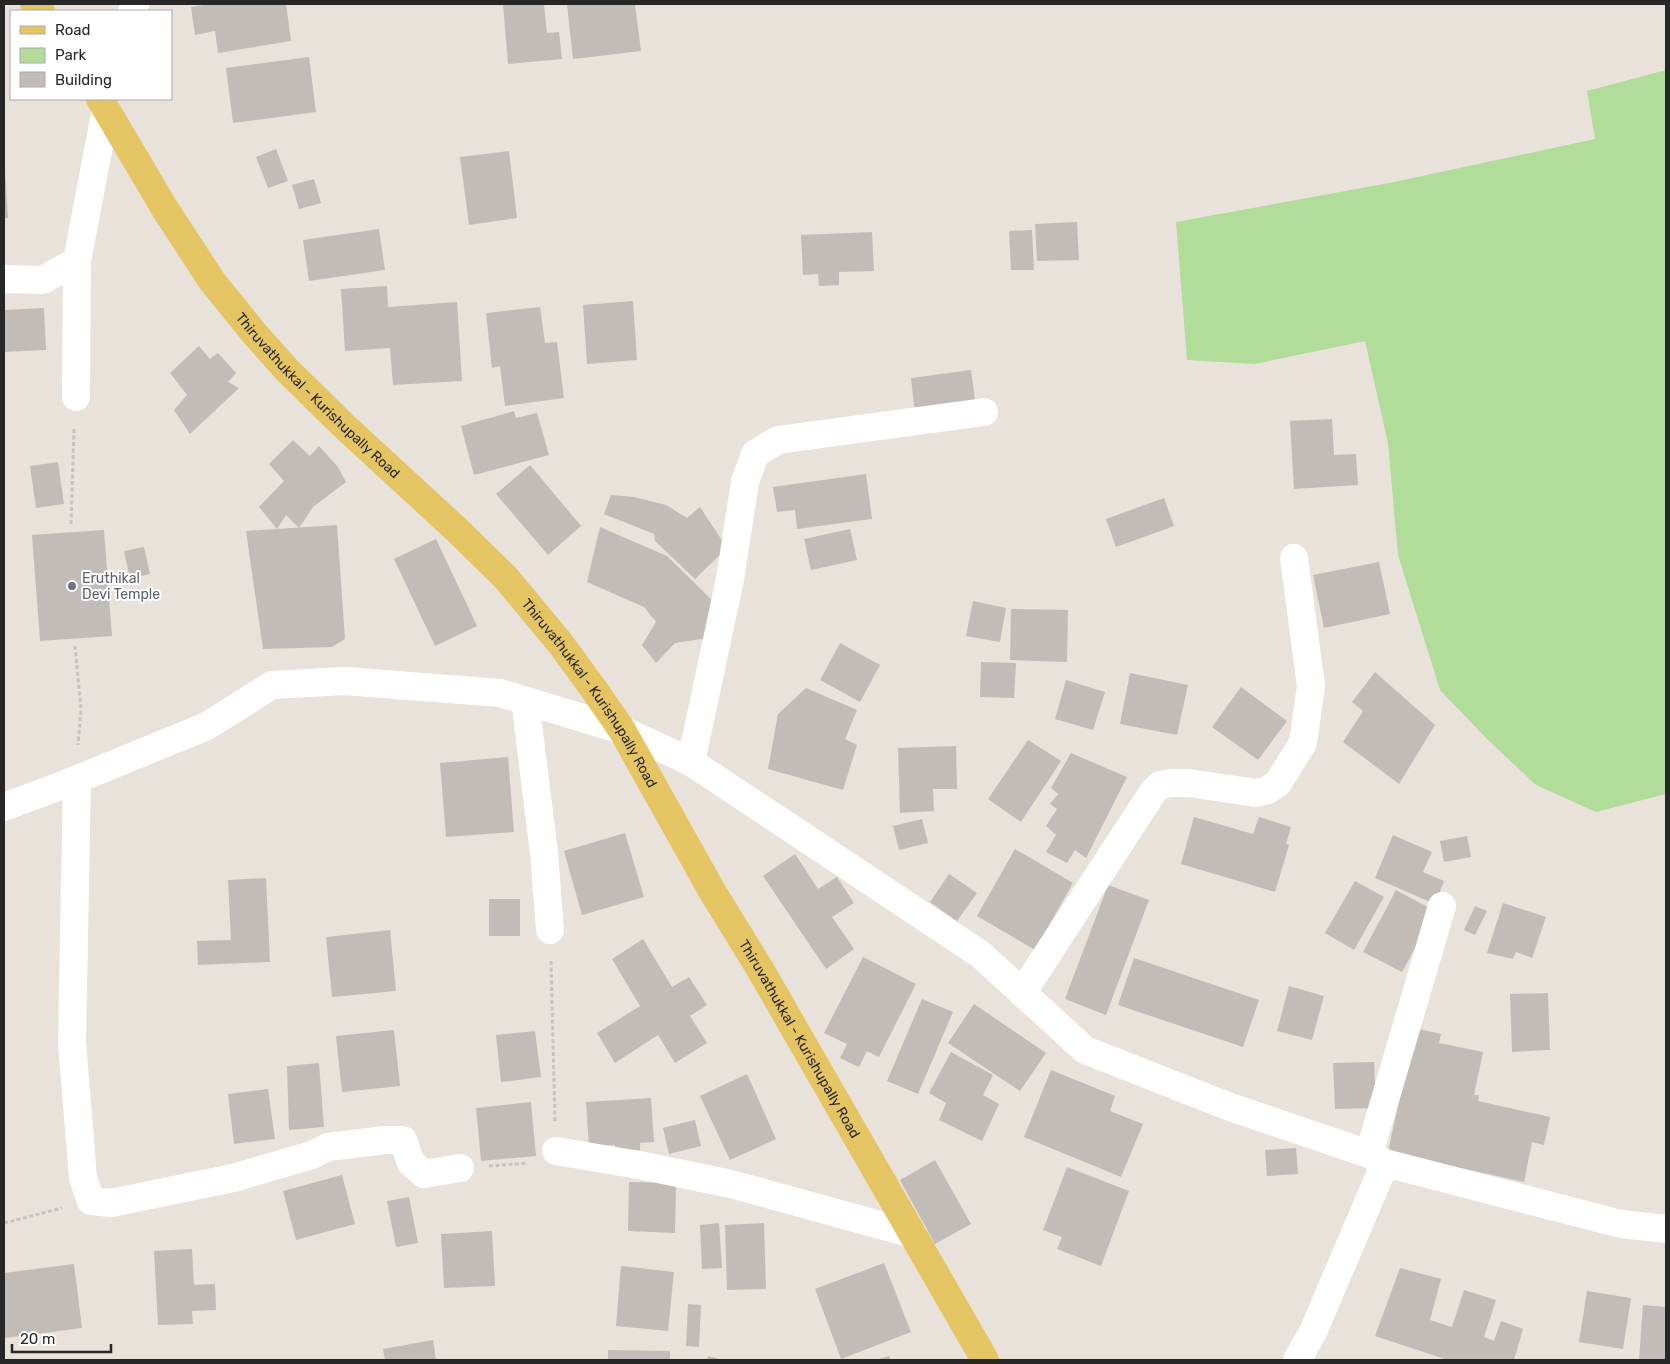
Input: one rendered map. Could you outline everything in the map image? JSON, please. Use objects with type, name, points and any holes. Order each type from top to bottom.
[{"type":"main road","name":"Thiruvathukkal - Kurishupally Road","points":[[103,104],[165,209],[212,281],[254,333],[287,370],[344,426],[506,578],[560,643],[622,730],[712,890],[760,969],[985,1360]]},
{"type":"street","points":[[76,397],[77,261],[103,104]]},
{"type":"street","points":[[4,279],[43,280],[77,261]]},
{"type":"street","points":[[692,762],[730,579],[745,482],[755,454],[778,440],[984,412]]},
{"type":"street","points":[[1022,992],[1152,792],[1160,785],[1188,783],[1256,793],[1268,790],[1278,783],[1303,743],[1311,686],[1294,558]]},
{"type":"street","points":[[4,807],[207,726],[272,686],[345,681],[500,693],[622,730],[692,762],[980,954],[1085,1050],[1230,1107],[1377,1159],[1621,1224],[1666,1229]]},
{"type":"street","points":[[525,700],[544,853],[550,930]]},
{"type":"street","points":[[77,779],[72,1043],[83,1178],[91,1201],[111,1203],[233,1178],[312,1155],[328,1146],[385,1140],[403,1140],[411,1163],[424,1174],[460,1168]]},
{"type":"street","points":[[1297,1360],[1313,1332],[1377,1159],[1442,906]]},
{"type":"street","points":[[556,1150],[639,1164],[731,1184],[913,1234]]},
{"type":"path","points":[[71,524],[72,445],[76,397]]},
{"type":"path","points":[[75,646],[81,709],[77,779]]},
{"type":"path","points":[[460,1168],[545,1162],[556,1150],[550,930]]},
{"type":"path","points":[[4,1223],[91,1201]]},
{"type":"green space","points":[[1666,70],[1666,794],[1596,812],[1536,785],[1488,740],[1440,690],[1398,555],[1388,443],[1365,341],[1255,364],[1187,360],[1176,222],[1389,183],[1595,139],[1587,91]]},
{"type":"building","points":[[210,4],[286,4],[291,41],[218,53],[215,31],[195,35],[191,7]]},
{"type":"building","points":[[503,4],[544,4],[547,33],[559,32],[562,59],[508,64]]},
{"type":"building","points":[[567,4],[635,4],[641,51],[573,59]]},
{"type":"building","points":[[309,57],[316,112],[233,123],[226,68]]},
{"type":"building","points":[[276,149],[288,181],[268,188],[256,157]]},
{"type":"building","points":[[509,151],[517,218],[469,225],[460,157]]},
{"type":"building","points":[[5,171],[8,218],[4,218]]},
{"type":"building","points":[[314,179],[321,203],[299,209],[292,185]]},
{"type":"building","points":[[1077,222],[1079,260],[1037,261],[1035,224]]},
{"type":"building","points":[[379,229],[385,270],[309,281],[303,240]]},
{"type":"building","points":[[1032,230],[1034,270],[1011,270],[1009,231]]},
{"type":"building","points":[[872,232],[874,271],[839,272],[839,285],[819,286],[818,274],[803,275],[801,235]]},
{"type":"building","points":[[387,286],[388,307],[457,302],[462,381],[393,385],[390,348],[345,351],[341,289]]},
{"type":"building","points":[[633,301],[637,360],[587,364],[583,305]]},
{"type":"building","points":[[540,307],[545,343],[557,342],[564,398],[505,406],[500,366],[492,368],[486,313]]},
{"type":"building","points":[[44,308],[46,350],[4,352],[4,310]]},
{"type":"building","points":[[199,346],[210,359],[218,353],[236,373],[228,382],[239,388],[190,434],[174,410],[187,395],[170,373]]},
{"type":"building","points":[[971,370],[976,407],[915,414],[911,378]]},
{"type":"building","points":[[514,411],[516,418],[537,413],[549,455],[474,475],[461,426]]},
{"type":"building","points":[[1332,419],[1334,455],[1356,454],[1358,485],[1294,489],[1290,421]]},
{"type":"building","points":[[293,440],[310,456],[319,446],[338,467],[346,482],[313,507],[299,528],[286,515],[277,529],[259,507],[284,481],[269,464]]},
{"type":"building","points":[[58,462],[64,504],[36,508],[30,466]]},
{"type":"building","points":[[530,465],[581,526],[548,555],[496,494]]},
{"type":"building","points":[[866,474],[872,519],[797,529],[795,510],[777,512],[773,487]]},
{"type":"building","points":[[611,495],[634,497],[666,505],[687,518],[700,507],[727,548],[695,579],[655,541],[654,534],[604,514]]},
{"type":"building","points":[[1164,498],[1174,526],[1116,547],[1106,519]]},
{"type":"building","points":[[337,525],[345,639],[332,647],[263,649],[246,531]]},
{"type":"building","points":[[600,527],[667,556],[719,607],[708,638],[675,643],[656,663],[642,645],[656,622],[644,607],[587,582]]},
{"type":"building","points":[[850,529],[857,560],[811,570],[804,539]]},
{"type":"building","name":"Eruthikal Devi Temple","points":[[104,530],[112,636],[40,641],[32,535]]},
{"type":"building","points":[[436,539],[477,626],[435,646],[394,559]]},
{"type":"building","points":[[144,547],[150,574],[130,579],[124,551]]},
{"type":"building","points":[[1379,562],[1390,614],[1324,628],[1313,575]]},
{"type":"building","points":[[973,601],[1006,608],[1000,642],[966,636]]},
{"type":"building","points":[[1011,609],[1068,610],[1067,662],[1010,660]]},
{"type":"building","points":[[840,643],[880,665],[860,702],[820,680]]},
{"type":"building","points":[[981,662],[1016,663],[1014,698],[980,697]]},
{"type":"building","points":[[1375,672],[1435,725],[1399,784],[1343,742],[1363,711],[1352,702]]},
{"type":"building","points":[[1130,673],[1188,685],[1177,735],[1120,724]]},
{"type":"building","points":[[1066,680],[1105,692],[1093,730],[1055,719]]},
{"type":"building","points":[[1241,687],[1287,721],[1258,760],[1212,727]]},
{"type":"building","points":[[806,688],[857,710],[845,739],[857,745],[843,790],[768,769],[778,714]]},
{"type":"building","points":[[1028,740],[1061,761],[1021,822],[988,799]]},
{"type":"building","points":[[956,746],[957,789],[933,789],[934,811],[900,813],[898,748]]},
{"type":"building","points":[[1071,753],[1127,777],[1086,858],[1075,850],[1067,863],[1046,852],[1056,835],[1046,826],[1057,809],[1050,804],[1058,794],[1051,788]]},
{"type":"building","points":[[508,757],[514,832],[446,837],[440,763]]},
{"type":"building","points":[[1194,817],[1253,834],[1259,817],[1291,827],[1286,844],[1289,845],[1275,892],[1181,864]]},
{"type":"building","points":[[922,819],[928,843],[899,850],[893,826]]},
{"type":"building","points":[[625,833],[644,897],[582,915],[564,851]]},
{"type":"building","points":[[1393,835],[1432,852],[1423,872],[1444,881],[1435,904],[1375,878]]},
{"type":"building","points":[[1467,836],[1471,857],[1444,862],[1440,841]]},
{"type":"building","points":[[1015,849],[1073,883],[1035,950],[977,916]]},
{"type":"building","points":[[795,854],[818,889],[837,877],[854,903],[832,917],[854,949],[826,969],[763,876]]},
{"type":"building","points":[[949,874],[977,893],[957,921],[930,902]]},
{"type":"building","points":[[266,878],[270,962],[198,965],[197,941],[231,940],[228,880]]},
{"type":"building","points":[[1355,881],[1384,897],[1354,950],[1325,933]]},
{"type":"building","points":[[1108,885],[1149,900],[1106,1015],[1065,999]]},
{"type":"building","points":[[1396,890],[1435,911],[1402,972],[1363,952]]},
{"type":"building","points":[[489,899],[520,899],[520,936],[489,936]]},
{"type":"building","points":[[1503,903],[1546,917],[1532,958],[1516,952],[1513,959],[1487,953]]},
{"type":"building","points":[[1475,906],[1487,911],[1475,935],[1464,930]]},
{"type":"building","points":[[390,930],[396,991],[332,997],[326,937]]},
{"type":"building","points":[[643,939],[672,987],[689,977],[707,1005],[690,1016],[707,1043],[675,1063],[658,1035],[615,1063],[597,1033],[640,1006],[612,959]]},
{"type":"building","points":[[863,957],[916,984],[879,1057],[867,1051],[859,1067],[840,1058],[847,1044],[824,1033]]},
{"type":"building","points":[[1134,958],[1259,1000],[1243,1047],[1118,1005]]},
{"type":"building","points":[[1289,986],[1324,996],[1312,1040],[1277,1031]]},
{"type":"building","points":[[1548,993],[1550,1050],[1512,1052],[1510,994]]},
{"type":"building","points":[[922,999],[953,1012],[918,1094],[887,1081]]},
{"type":"building","points":[[974,1004],[1046,1053],[1020,1091],[948,1043]]},
{"type":"building","points":[[1410,1027],[1441,1034],[1439,1043],[1483,1052],[1474,1095],[1479,1095],[1478,1101],[1550,1117],[1544,1145],[1532,1142],[1524,1182],[1388,1152],[1409,1055]]},
{"type":"building","points":[[394,1030],[400,1086],[342,1092],[336,1036]]},
{"type":"building","points":[[535,1031],[541,1077],[501,1082],[496,1035]]},
{"type":"building","points":[[951,1052],[993,1075],[983,1095],[999,1104],[982,1141],[939,1120],[946,1103],[929,1093]]},
{"type":"building","points":[[1374,1062],[1376,1108],[1335,1109],[1333,1063]]},
{"type":"building","points":[[319,1063],[324,1127],[289,1130],[287,1066]]},
{"type":"building","points":[[1051,1070],[1115,1096],[1110,1111],[1143,1124],[1121,1177],[1024,1137]]},
{"type":"building","points":[[747,1074],[776,1139],[730,1160],[700,1096]]},
{"type":"building","points":[[268,1089],[275,1139],[234,1144],[228,1094]]},
{"type":"building","points":[[651,1098],[654,1142],[640,1143],[640,1150],[615,1151],[615,1145],[589,1147],[586,1102]]},
{"type":"building","points":[[531,1102],[536,1156],[481,1161],[476,1108]]},
{"type":"building","points":[[695,1120],[701,1146],[669,1154],[663,1128]]},
{"type":"building","points":[[1296,1148],[1298,1174],[1267,1176],[1265,1150]]},
{"type":"building","points":[[935,1160],[971,1224],[935,1244],[900,1180]]},
{"type":"building","points":[[1067,1167],[1129,1191],[1101,1266],[1057,1249],[1062,1237],[1043,1230]]},
{"type":"building","points":[[342,1175],[355,1224],[296,1240],[283,1191]]},
{"type":"building","points":[[629,1182],[676,1183],[675,1233],[628,1231]]},
{"type":"building","points":[[409,1197],[418,1243],[396,1247],[387,1201]]},
{"type":"building","points":[[719,1223],[722,1268],[702,1269],[700,1225]]},
{"type":"building","points":[[764,1223],[766,1289],[727,1290],[725,1225]]},
{"type":"building","points":[[492,1231],[495,1286],[444,1288],[441,1234]]},
{"type":"building","points":[[192,1249],[194,1285],[215,1284],[216,1310],[192,1311],[193,1324],[158,1325],[154,1251]]},
{"type":"building","points":[[884,1263],[911,1332],[841,1359],[815,1289]]},
{"type":"building","points":[[74,1264],[82,1328],[5,1338],[4,1273]]},
{"type":"building","points":[[621,1266],[674,1272],[668,1331],[616,1326]]},
{"type":"building","points":[[1400,1268],[1441,1279],[1430,1320],[1452,1327],[1464,1290],[1496,1300],[1484,1337],[1494,1341],[1501,1321],[1523,1329],[1514,1360],[1448,1360],[1375,1336]]},
{"type":"building","points":[[1587,1291],[1631,1298],[1623,1349],[1579,1342]]},
{"type":"building","points":[[688,1304],[701,1305],[699,1347],[686,1346]]},
{"type":"building","points":[[1643,1305],[1666,1307],[1666,1360],[1639,1360]]},
{"type":"building","points":[[433,1340],[436,1360],[385,1360],[383,1349]]},
{"type":"building","points":[[608,1350],[670,1351],[670,1360],[608,1360]]},
{"type":"building","points":[[708,1356],[724,1360],[707,1360]]},
{"type":"building","points":[[889,1356],[891,1360],[875,1360]]},
{"type":"place","name":"Eruthikal Devi Temple","points":[[72,586]]}]
